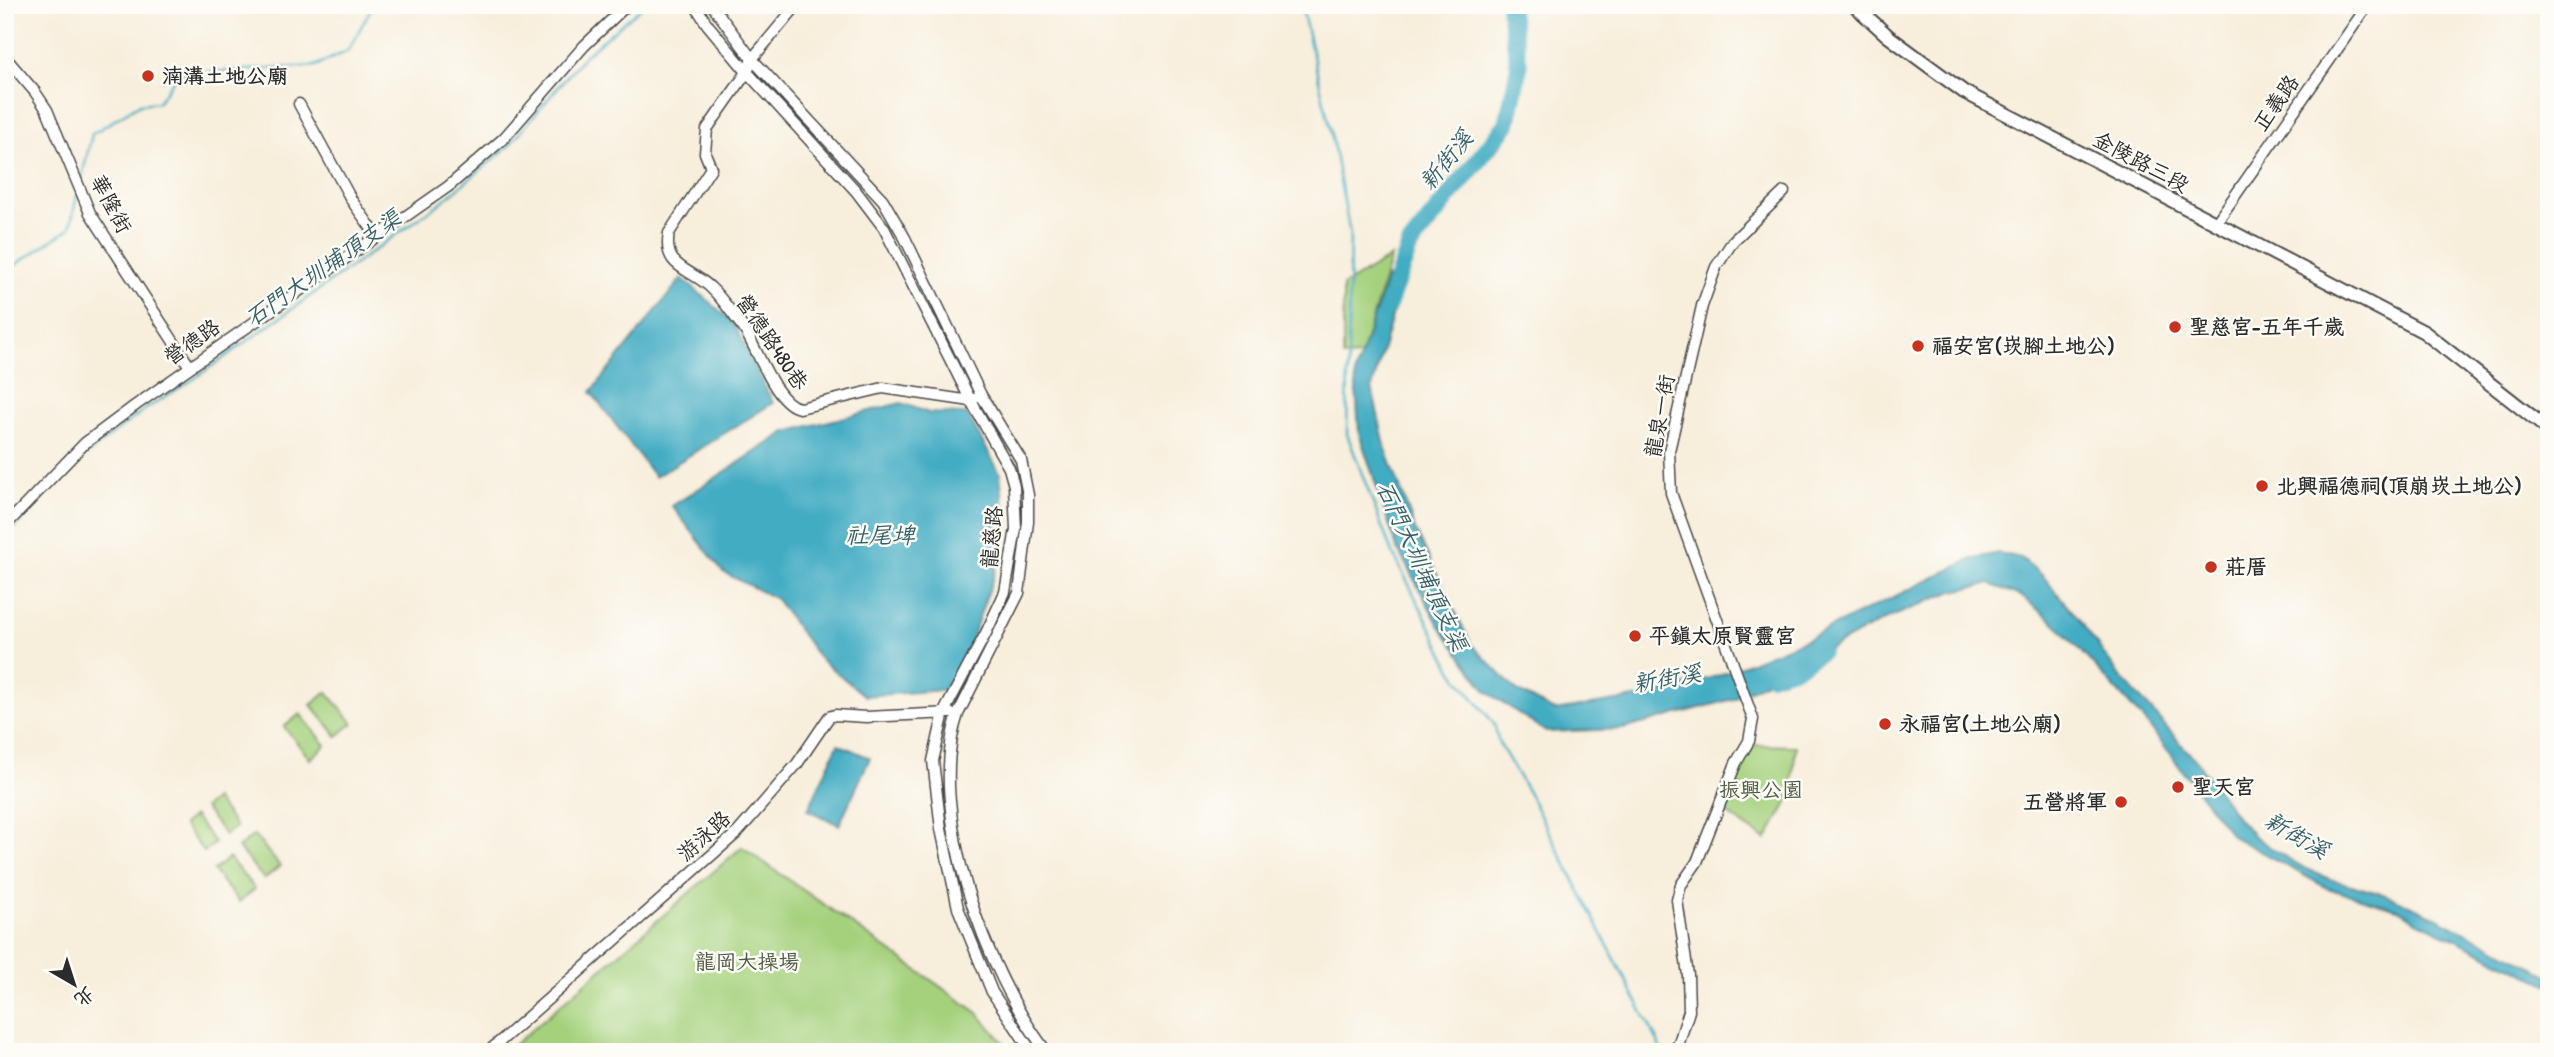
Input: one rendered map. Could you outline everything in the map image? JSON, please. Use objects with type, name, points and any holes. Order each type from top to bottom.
[{"type":"main road","name":"金陵路三段","points":[[1854,5],[1888,36],[1964,92],[2424,332],[2549,430]]},
{"type":"street","name":"營德路","points":[[5,526],[85,443],[449,186],[496,146],[584,46],[627,5]]},
{"type":"street","name":"龍慈路","points":[[695,5],[707,24],[747,72],[856,191],[884,228],[971,401],[1009,468],[1014,486],[1016,529],[1005,592],[944,712],[933,761],[942,829],[958,908],[992,992],[1032,1052]]},
{"type":"street","name":"龍慈路","points":[[712,5],[752,59],[883,200],[905,238],[981,395],[1021,460],[1028,495],[1028,522],[1019,593],[958,714],[948,762],[954,827],[966,886],[981,934],[1008,990],[1047,1052]]},
{"type":"street","name":"營德路480巷","points":[[797,5],[752,59],[747,72],[707,129],[705,153],[712,168],[669,233],[667,245],[670,257],[710,286],[745,330],[782,398],[793,407],[800,408],[883,388],[971,401]]},
{"type":"street","name":"正義路","points":[[2217,223],[2368,5]]},
{"type":"street","name":"華隆街","points":[[5,57],[47,110],[90,213],[190,367]]},
{"type":"street","points":[[299,104],[352,201],[377,236]]},
{"type":"street","name":"龍泉一街","points":[[1676,1052],[1689,1011],[1687,961],[1677,900],[1681,885],[1697,862],[1736,763],[1749,741],[1753,719],[1671,493],[1669,451],[1702,306],[1716,267],[1733,241],[1784,192]]},
{"type":"street","points":[[971,401],[981,395]]},
{"type":"street","name":"游泳路","points":[[488,1052],[738,832],[797,764],[829,717],[944,712],[958,714]]},
{"type":"street","points":[[942,829],[954,827]]},
{"type":"green space","points":[[1391,257],[1361,356],[1343,357],[1343,286]]},
{"type":"green space","points":[[327,692],[353,723],[337,736],[311,705]]},
{"type":"green space","points":[[300,714],[326,745],[310,759],[284,727]]},
{"type":"green space","name":"振興公園","points":[[1753,745],[1796,746],[1790,798],[1766,840],[1725,812],[1722,805]]},
{"type":"green space","points":[[215,799],[236,827],[225,835],[204,808]]},
{"type":"green space","points":[[194,816],[215,843],[204,852],[183,825]]},
{"type":"green space","points":[[254,835],[280,866],[264,879],[238,848]]},
{"type":"green space","name":"龍岡大操場","points":[[742,847],[978,1013],[1009,1052],[506,1052]]},
{"type":"green space","points":[[229,858],[255,889],[239,902],[213,871]]},
{"type":"water","points":[[682,278],[733,322],[773,403],[655,477],[591,392]]},
{"type":"water","name":"新街溪","points":[[1387,278],[1400,288],[1372,388],[1385,446],[1415,529],[1471,644],[1517,691],[1554,711],[1647,696],[1717,676],[1807,639],[1974,558],[1999,553],[2021,558],[2042,575],[2074,613],[2117,672],[2199,764],[2253,835],[2306,869],[2383,894],[2426,912],[2549,975],[2549,985],[2417,921],[2398,909],[2327,888],[2232,836],[2148,725],[2056,624],[2021,596],[1990,584],[1953,591],[1884,620],[1733,699],[1623,729],[1546,732],[1486,691],[1439,625],[1397,548],[1359,433],[1355,373]]},
{"type":"water","name":"社尾埤","points":[[901,403],[929,413],[967,414],[1000,473],[1006,528],[995,572],[963,663],[943,690],[865,696],[819,658],[776,599],[723,572],[672,506],[786,432]]},
{"type":"water","points":[[838,744],[870,758],[839,825],[808,810]]},
{"type":"waterway","name":"石門大圳埔頂支渠","points":[[81,181],[92,134],[140,104],[158,102],[178,74],[315,66],[348,51],[373,5]]},
{"type":"waterway","name":"石門大圳埔頂支渠","points":[[5,539],[74,464],[144,410],[191,381],[439,204],[508,147],[584,56],[644,5]]},
{"type":"waterway","name":"石門大圳埔頂支渠","points":[[764,5],[780,5]]},
{"type":"waterway","name":"石門大圳埔頂支渠","points":[[1301,5],[1330,127],[1350,234],[1347,434],[1389,545],[1453,672],[1494,724],[1499,743],[1529,794],[1661,1052]]},
{"type":"waterway","name":"新街溪","points":[[1388,305],[1410,245],[1507,124],[1519,67],[1509,5]]},
{"type":"waterway","name":"石門大圳埔頂支渠","points":[[5,272],[70,228],[77,195]]},
{"type":"waterway","name":"新街溪","points":[[1771,675],[1796,667],[1821,651]]},
{"type":"place","name":"湳溝土地公廟","points":[[148,76]]},
{"type":"place","name":"聖慈宮-五年千歲","points":[[2175,327]]},
{"type":"place","name":"福安宮(崁腳土地公)","points":[[1918,346]]},
{"type":"place","name":"北興福德祠(頂崩崁土地公)","points":[[2262,486]]},
{"type":"place","name":"莊厝","points":[[2211,567]]},
{"type":"place","name":"平鎮太原賢靈宮","points":[[1635,636]]},
{"type":"place","name":"永福宮(土地公廟)","points":[[1885,724]]},
{"type":"place","name":"聖天宮","points":[[2178,787]]},
{"type":"place","name":"五營將軍","points":[[2121,802]]}]
